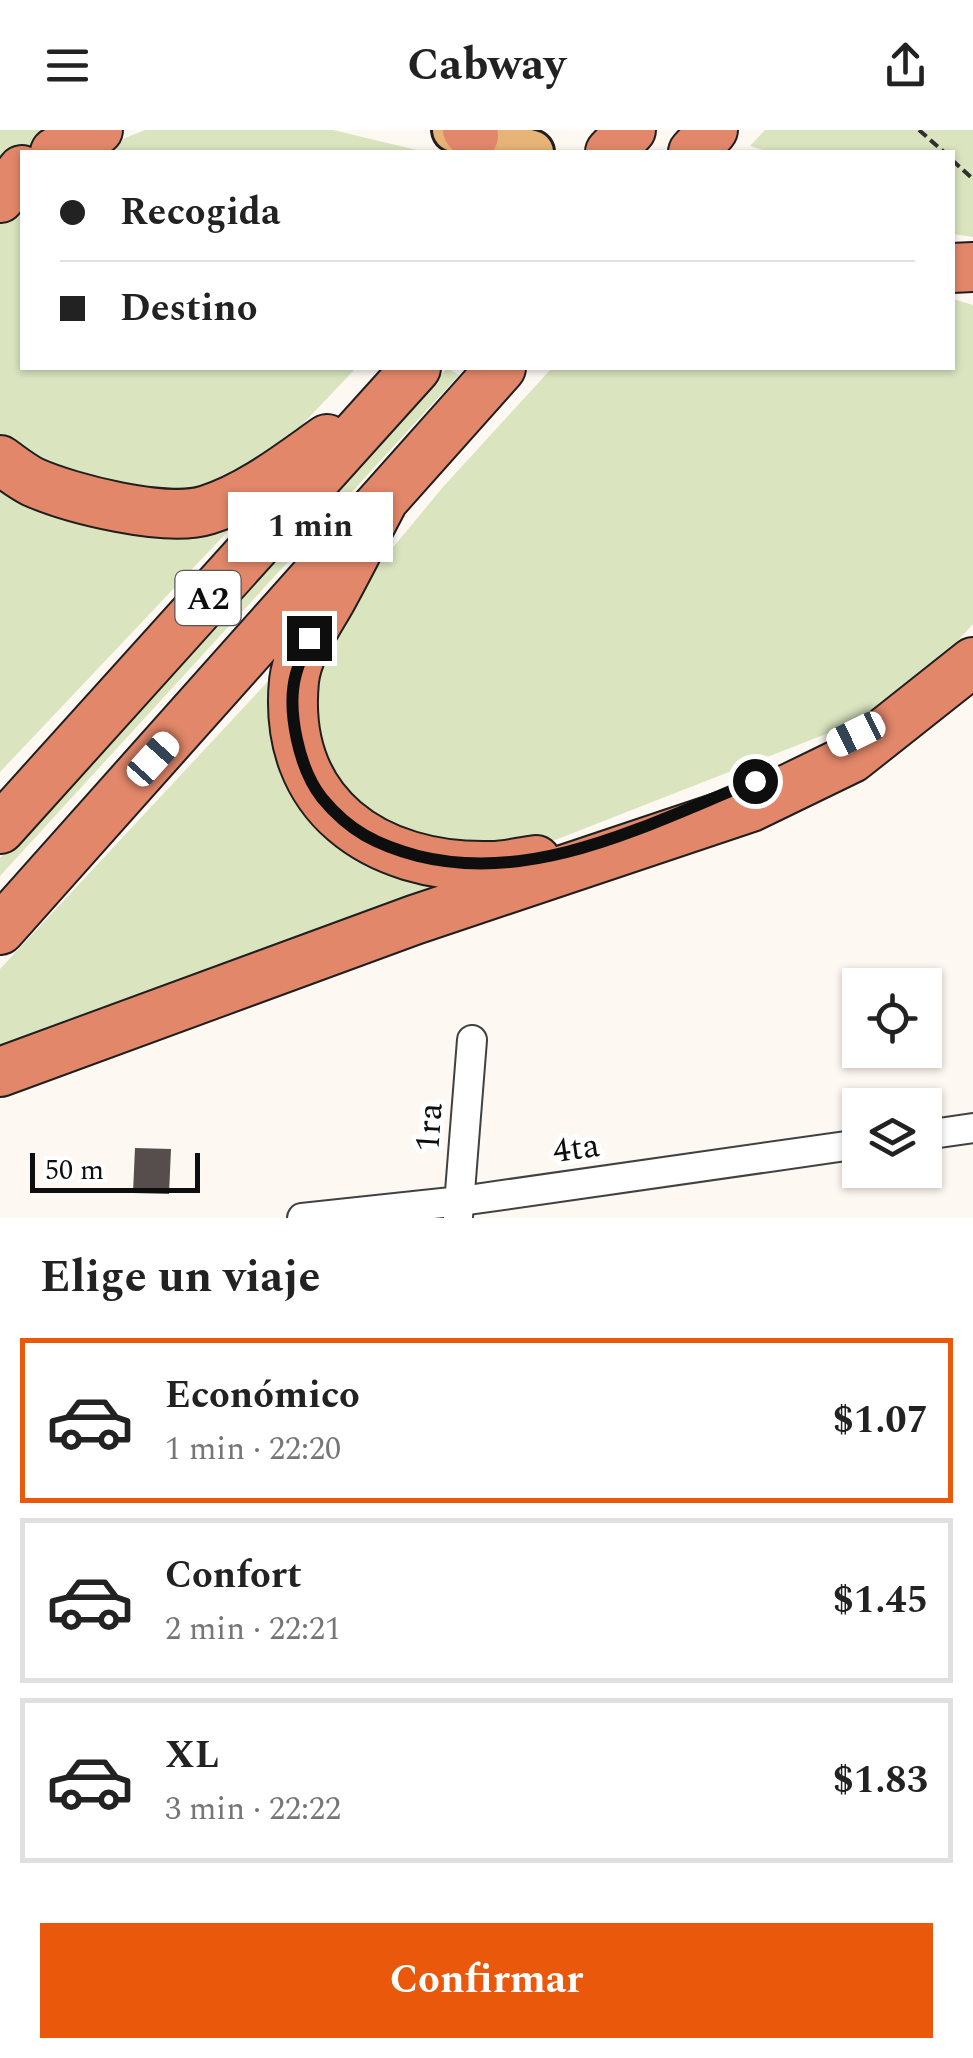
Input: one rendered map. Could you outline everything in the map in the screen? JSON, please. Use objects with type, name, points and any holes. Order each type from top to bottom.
[{"type":"highway","points":[[60,150],[98,130]]},
{"type":"highway","points":[[612,150],[631,130]]},
{"type":"highway","points":[[695,150],[713,130]]},
{"type":"highway","points":[[0,198],[20,173]]},
{"type":"highway","name":"A2","points":[[0,930],[499,370]]},
{"type":"highway","points":[[0,460],[32,482],[100,502],[152,514],[204,511],[252,490],[408,377]]},
{"type":"highway","name":"A2","points":[[0,829],[408,377]]},
{"type":"highway","points":[[382,504],[309,638],[294,678],[296,746],[311,784],[334,813],[382,846],[440,861],[491,866],[551,858],[630,832],[786,768],[856,734],[973,642]]},
{"type":"highway","points":[[0,1072],[414,920],[751,807],[852,758],[973,662]]},
{"type":"main road","points":[[465,132],[525,150]]},
{"type":"street","name":"1ra","points":[[459,1210],[472,1040]]},
{"type":"street","points":[[942,1133],[973,1128]]},
{"type":"street","name":"4ta","points":[[302,1218],[459,1210],[842,1147]]},
{"type":"path","points":[[920,130],[942,150]]},
{"type":"green space","points":[[0,130],[72,130],[37,150],[20,150],[20,160],[0,171]]},
{"type":"green space","points":[[145,130],[333,130],[417,150],[96,150]]},
{"type":"green space","points":[[765,130],[973,130],[973,237],[955,234],[955,150],[763,150],[750,146]]},
{"type":"green space","points":[[20,194],[20,370],[354,370],[279,449],[197,492],[141,492],[80,478],[0,441],[0,219]]},
{"type":"green space","points":[[955,300],[973,305],[973,624],[953,646],[854,723],[522,853],[366,825],[309,735],[313,675],[362,585],[443,487],[550,370],[955,370]]},
{"type":"green space","points":[[445,370],[459,375],[0,876],[0,858]]},
{"type":"green space","points":[[0,483],[248,510],[0,772]]},
{"type":"green space","points":[[287,661],[292,784],[509,881],[0,1053],[0,969]]},
{"type":"building","points":[[135,1148],[171,1149],[169,1194],[133,1193]]},
{"type":"route","points":[[309,638],[294,678],[296,746],[311,784],[334,813],[382,846],[440,861],[491,866],[551,858],[630,832],[755,781]]}]
